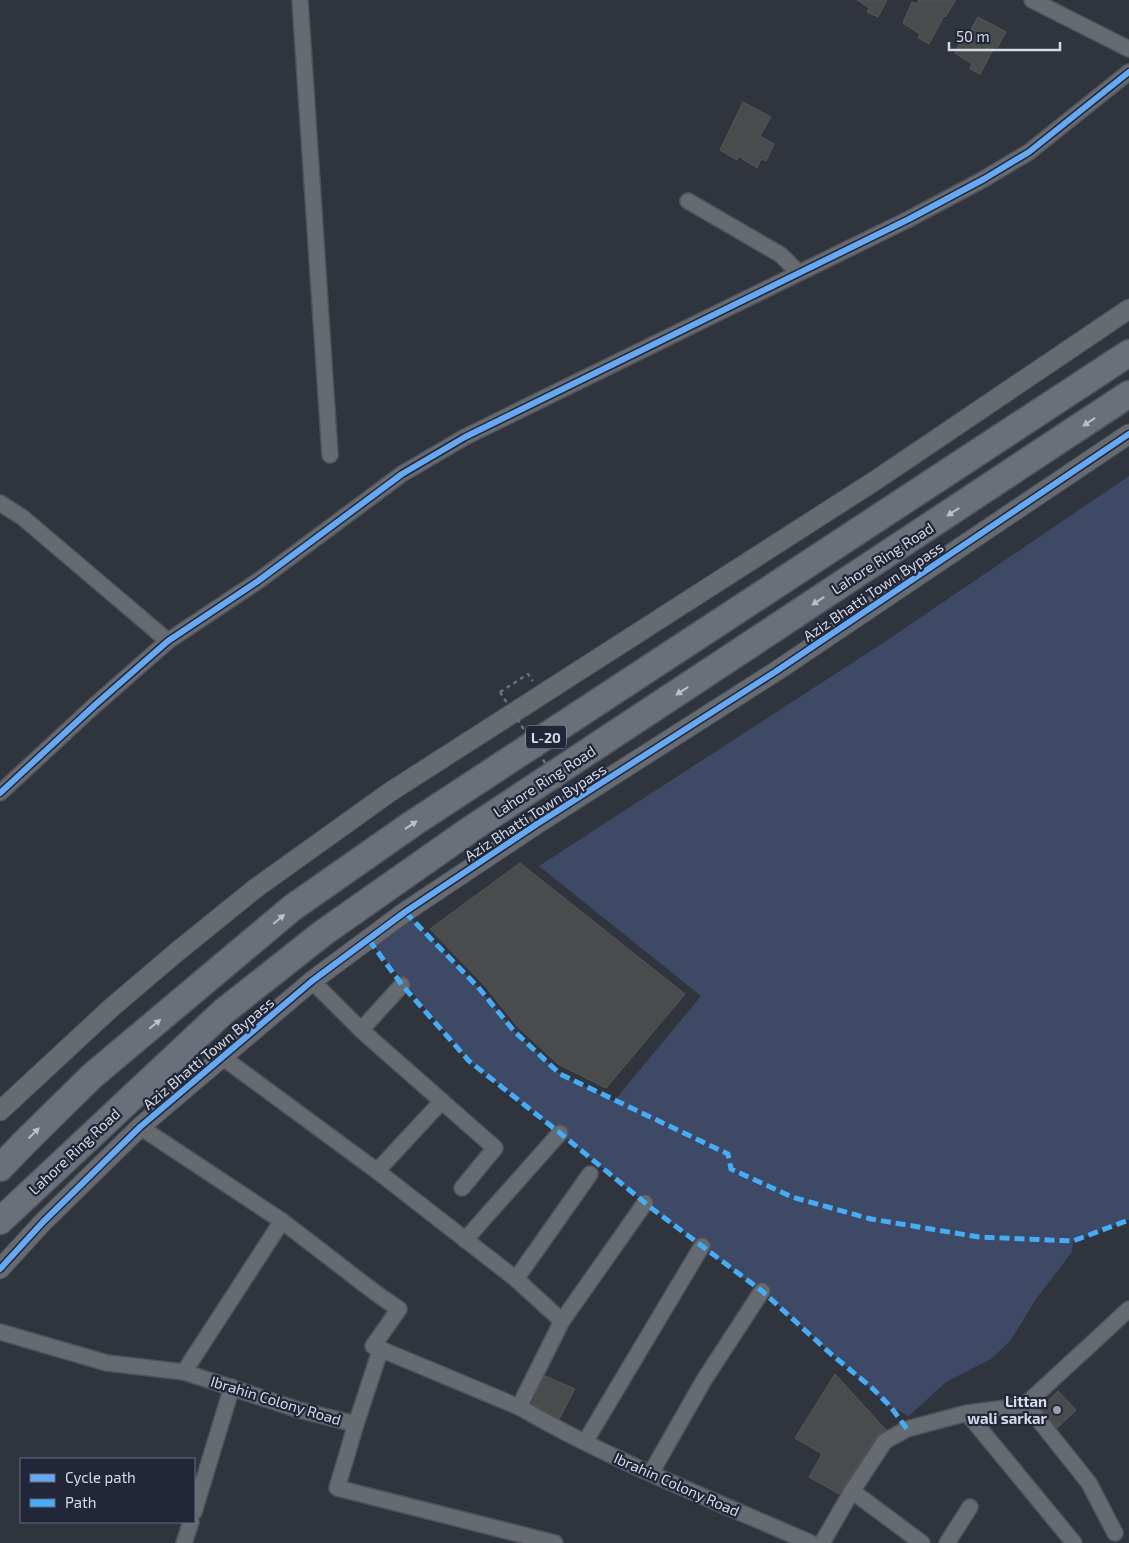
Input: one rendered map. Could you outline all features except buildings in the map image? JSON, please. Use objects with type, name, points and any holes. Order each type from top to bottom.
[{"type":"highway","name":"L-20","points":[[0,1168],[92,1076],[292,908],[412,824],[1129,354]]},
{"type":"highway","name":"Lahore Ring Road","points":[[0,1221],[223,1012],[323,933],[472,829],[1129,394]]},
{"type":"street","points":[[300,0],[330,455]]},
{"type":"street","points":[[1032,0],[1129,49]]},
{"type":"street","points":[[0,793],[95,705],[168,641],[258,581],[402,474],[457,442],[909,219],[984,179],[1029,152],[1129,72]]},
{"type":"street","points":[[688,201],[781,255],[799,273]]},
{"type":"street","points":[[0,1111],[110,1008],[178,951],[256,888],[390,792],[876,480],[1129,309]]},
{"type":"street","name":"Aziz Bhatti Town Bypass","points":[[0,1269],[43,1222],[140,1127],[312,981],[405,912],[537,824],[775,672],[1129,434]]},
{"type":"street","points":[[0,503],[22,517],[168,641]]},
{"type":"street","points":[[312,981],[361,1030],[495,1148],[462,1188]]},
{"type":"street","points":[[361,1030],[402,985]]},
{"type":"street","points":[[222,1057],[377,1171],[516,1279],[562,1322]]},
{"type":"street","points":[[377,1171],[442,1101]]},
{"type":"street","points":[[140,1127],[282,1221],[399,1309],[373,1346],[381,1348],[356,1424]]},
{"type":"street","points":[[465,1240],[560,1132]]},
{"type":"street","points":[[516,1279],[590,1174]]},
{"type":"street","points":[[519,1407],[562,1322],[645,1203]]},
{"type":"street","points":[[184,1372],[282,1221]]},
{"type":"street","points":[[586,1442],[702,1246]]},
{"type":"street","points":[[651,1473],[704,1380],[762,1290]]},
{"type":"street","points":[[822,1543],[852,1491],[885,1441],[907,1429],[967,1413],[1014,1408],[1026,1404],[1129,1309]]},
{"type":"street","name":"Ibrahin Colony Road","points":[[0,1332],[107,1362],[184,1372],[299,1410],[356,1424],[337,1488],[554,1543]]},
{"type":"street","name":"Ibrahin Colony Road","points":[[381,1348],[519,1407],[553,1427],[651,1473],[811,1543]]},
{"type":"street","points":[[195,1509],[232,1387]]},
{"type":"street","points":[[1026,1404],[1089,1483],[1115,1533]]},
{"type":"street","points":[[967,1413],[1074,1543]]},
{"type":"street","points":[[852,1491],[922,1543]]},
{"type":"street","points":[[946,1543],[970,1507]]},
{"type":"street","points":[[184,1543],[191,1523]]},
{"type":"path","points":[[528,674],[500,692],[577,813]]},
{"type":"shaded area","points":[[1129,476],[1129,1220],[1073,1241],[1072,1252],[1036,1299],[1011,1340],[991,1359],[946,1382],[909,1416],[890,1406],[776,1303],[650,1207],[469,1061],[369,940],[405,912],[478,987],[514,1031],[560,1074],[614,1101],[701,996],[539,866],[883,643]]},
{"type":"marked path","points":[[405,912],[478,987],[514,1031],[560,1074],[728,1154],[731,1169],[792,1197],[871,1219],[979,1237],[1073,1241],[1129,1220]]},
{"type":"marked path","points":[[369,940],[402,985],[469,1061],[650,1207],[762,1291],[831,1354],[872,1388],[890,1406],[907,1429]]},
{"type":"cycle path","points":[[0,793],[95,705],[168,641],[258,581],[402,474],[465,437],[909,219],[984,179],[1029,152],[1129,72]]},
{"type":"cycle path","points":[[0,1269],[43,1222],[140,1127],[312,981],[405,912],[537,824],[775,672],[1129,434]]},
{"type":"place","name":"Littan wali sarkar","points":[[1057,1410]]}]
